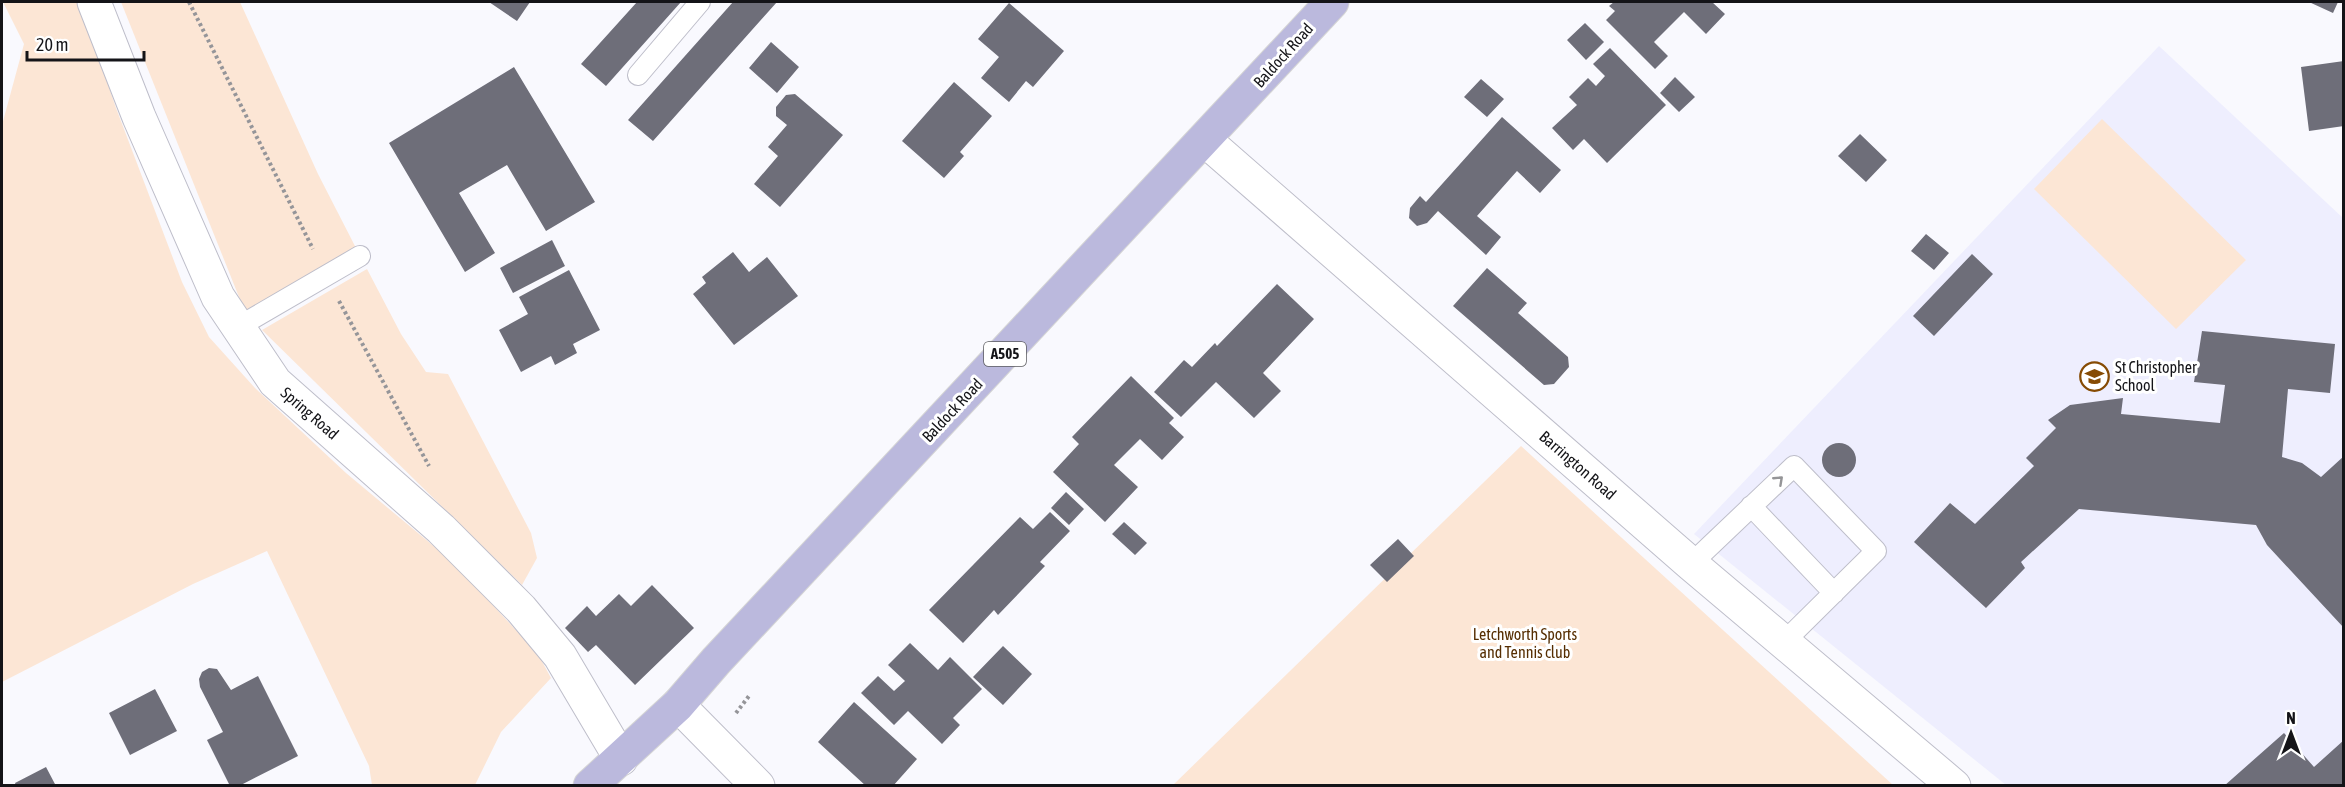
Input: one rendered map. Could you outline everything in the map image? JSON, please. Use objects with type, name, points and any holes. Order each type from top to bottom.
[{"type":"main road","name":"Baldock Road","points":[[590,786],[678,705],[1332,2]]},
{"type":"street","name":"Spring Road","points":[[94,2],[139,117],[218,297],[274,382],[441,529],[521,609],[560,656],[621,759]]},
{"type":"street","name":"Barrington Road","points":[[1205,140],[1691,564],[1954,786]]},
{"type":"street","points":[[678,705],[759,786]]},
{"type":"lane","points":[[638,75],[700,2]]},
{"type":"lane","points":[[238,327],[360,256]]},
{"type":"lane","points":[[1691,564],[1794,466],[1876,551],[1785,641]]},
{"type":"lane","points":[[1751,506],[1834,593]]},
{"type":"shaded area","name":"St Christopher School","points":[[2159,46],[2343,218],[2343,785],[2006,785],[1694,534]]},
{"type":"green space","points":[[3,2],[80,2],[116,108],[182,282],[209,337],[255,388],[346,473],[454,563],[538,654],[551,678],[501,732],[475,785],[372,785],[369,766],[267,551],[193,584],[2,682],[2,125],[24,44]]},
{"type":"green space","points":[[121,2],[240,2],[318,174],[356,248],[245,312]]},
{"type":"green space","points":[[2102,119],[2246,260],[2176,329],[2034,189]]},
{"type":"green space","points":[[367,269],[401,334],[426,372],[448,374],[531,533],[537,558],[522,585],[262,330]]},
{"type":"green space","name":"Letchworth Sports and Tennis club","points":[[1521,446],[1893,785],[1172,786]]},
{"type":"building","points":[[489,2],[530,2],[517,21]]},
{"type":"building","points":[[637,2],[681,2],[606,86],[581,64]]},
{"type":"building","points":[[733,2],[777,2],[653,141],[628,120]]},
{"type":"building","points":[[1614,2],[1712,2],[1725,14],[1706,34],[1684,12],[1654,42],[1668,56],[1655,69],[1606,20],[1615,11],[1609,6]]},
{"type":"building","points":[[2309,2],[2338,2],[2333,13]]},
{"type":"building","points":[[1009,3],[1064,51],[1033,87],[1026,81],[1009,102],[981,78],[999,57],[978,39]]},
{"type":"building","points":[[1585,23],[1604,42],[1586,60],[1567,40]]},
{"type":"building","points":[[771,42],[799,67],[777,93],[749,68]]},
{"type":"building","points":[[1610,48],[1666,105],[1607,163],[1584,139],[1573,150],[1552,128],[1577,105],[1569,97],[1588,78],[1596,86],[1605,76],[1593,64]]},
{"type":"building","points":[[2344,61],[2344,126],[2309,131],[2301,67]]},
{"type":"building","points":[[514,67],[595,202],[546,231],[507,165],[459,193],[495,253],[465,272],[389,143]]},
{"type":"building","points":[[1675,77],[1695,97],[1679,112],[1660,93]]},
{"type":"building","points":[[1481,79],[1504,99],[1487,117],[1464,97]]},
{"type":"building","points":[[954,82],[992,116],[960,152],[964,156],[944,178],[902,141]]},
{"type":"building","points":[[795,94],[843,135],[780,207],[754,184],[778,156],[768,147],[787,125],[776,116],[776,107],[786,95]]},
{"type":"building","points":[[1502,117],[1561,170],[1540,193],[1517,171],[1477,216],[1501,237],[1486,255],[1438,211],[1427,223],[1417,226],[1409,218],[1410,208],[1420,196],[1426,202]]},
{"type":"building","points":[[1860,134],[1887,160],[1866,182],[1838,156]]},
{"type":"building","points":[[1926,234],[1949,253],[1934,270],[1911,251]]},
{"type":"building","points":[[552,240],[565,266],[513,293],[500,268]]},
{"type":"building","points":[[733,252],[749,272],[767,257],[798,296],[734,345],[693,294],[706,283],[702,277]]},
{"type":"building","points":[[1972,254],[1993,274],[1934,336],[1913,316]]},
{"type":"building","points":[[1487,268],[1527,303],[1518,313],[1568,357],[1569,367],[1554,384],[1544,385],[1453,306]]},
{"type":"building","points":[[569,270],[600,330],[573,344],[577,353],[555,365],[551,356],[521,372],[499,330],[528,314],[519,297]]},
{"type":"building","points":[[1277,284],[1314,319],[1263,373],[1281,391],[1254,418],[1216,382],[1181,417],[1154,392],[1184,360],[1192,367],[1215,343],[1217,346]]},
{"type":"building","points":[[2202,331],[2335,344],[2330,393],[2288,389],[2282,457],[2302,463],[2321,477],[2344,456],[2344,628],[2267,545],[2256,525],[2079,509],[2021,562],[2025,568],[1986,608],[1914,542],[1950,503],[1975,524],[2034,466],[2026,458],[2056,428],[2048,420],[2070,405],[2123,398],[2121,414],[2220,423],[2225,385],[2194,382]]},
{"type":"building","points":[[1131,376],[1174,418],[1169,423],[1184,437],[1162,460],[1140,439],[1114,465],[1138,487],[1105,522],[1053,472],[1079,444],[1072,437]]},
{"type":"building","points":[[1839,443],[1851,448],[1856,460],[1851,472],[1839,477],[1827,472],[1822,460],[1827,448]]},
{"type":"building","points":[[1066,492],[1084,509],[1069,525],[1051,508]]},
{"type":"building","points":[[1050,512],[1070,531],[1040,562],[1045,566],[998,615],[994,610],[963,643],[929,610],[1020,517],[1033,529]]},
{"type":"building","points":[[1124,522],[1147,543],[1135,555],[1112,534]]},
{"type":"building","points":[[1398,539],[1414,556],[1387,582],[1370,565]]},
{"type":"building","points":[[652,585],[694,628],[635,685],[596,645],[588,652],[565,628],[587,606],[596,616],[619,594],[631,606]]},
{"type":"building","points":[[910,643],[938,670],[950,657],[982,689],[953,718],[960,725],[942,744],[908,711],[894,725],[861,693],[878,676],[894,691],[905,681],[888,665]]},
{"type":"building","points":[[1003,646],[1032,674],[1003,705],[973,677]]},
{"type":"building","points":[[209,668],[217,669],[231,690],[258,676],[298,756],[239,786],[230,786],[207,740],[223,732],[200,687],[199,679],[202,672]]},
{"type":"building","points":[[155,689],[177,731],[130,755],[109,713]]},
{"type":"building","points":[[854,702],[917,759],[893,786],[866,786],[818,742]]},
{"type":"building","points":[[2284,733],[2314,767],[2344,740],[2344,786],[2224,786]]},
{"type":"building","points":[[46,767],[56,786],[16,786],[15,783]]},
{"type":"place","name":"St Christopher School","points":[[2094,376]]}]
